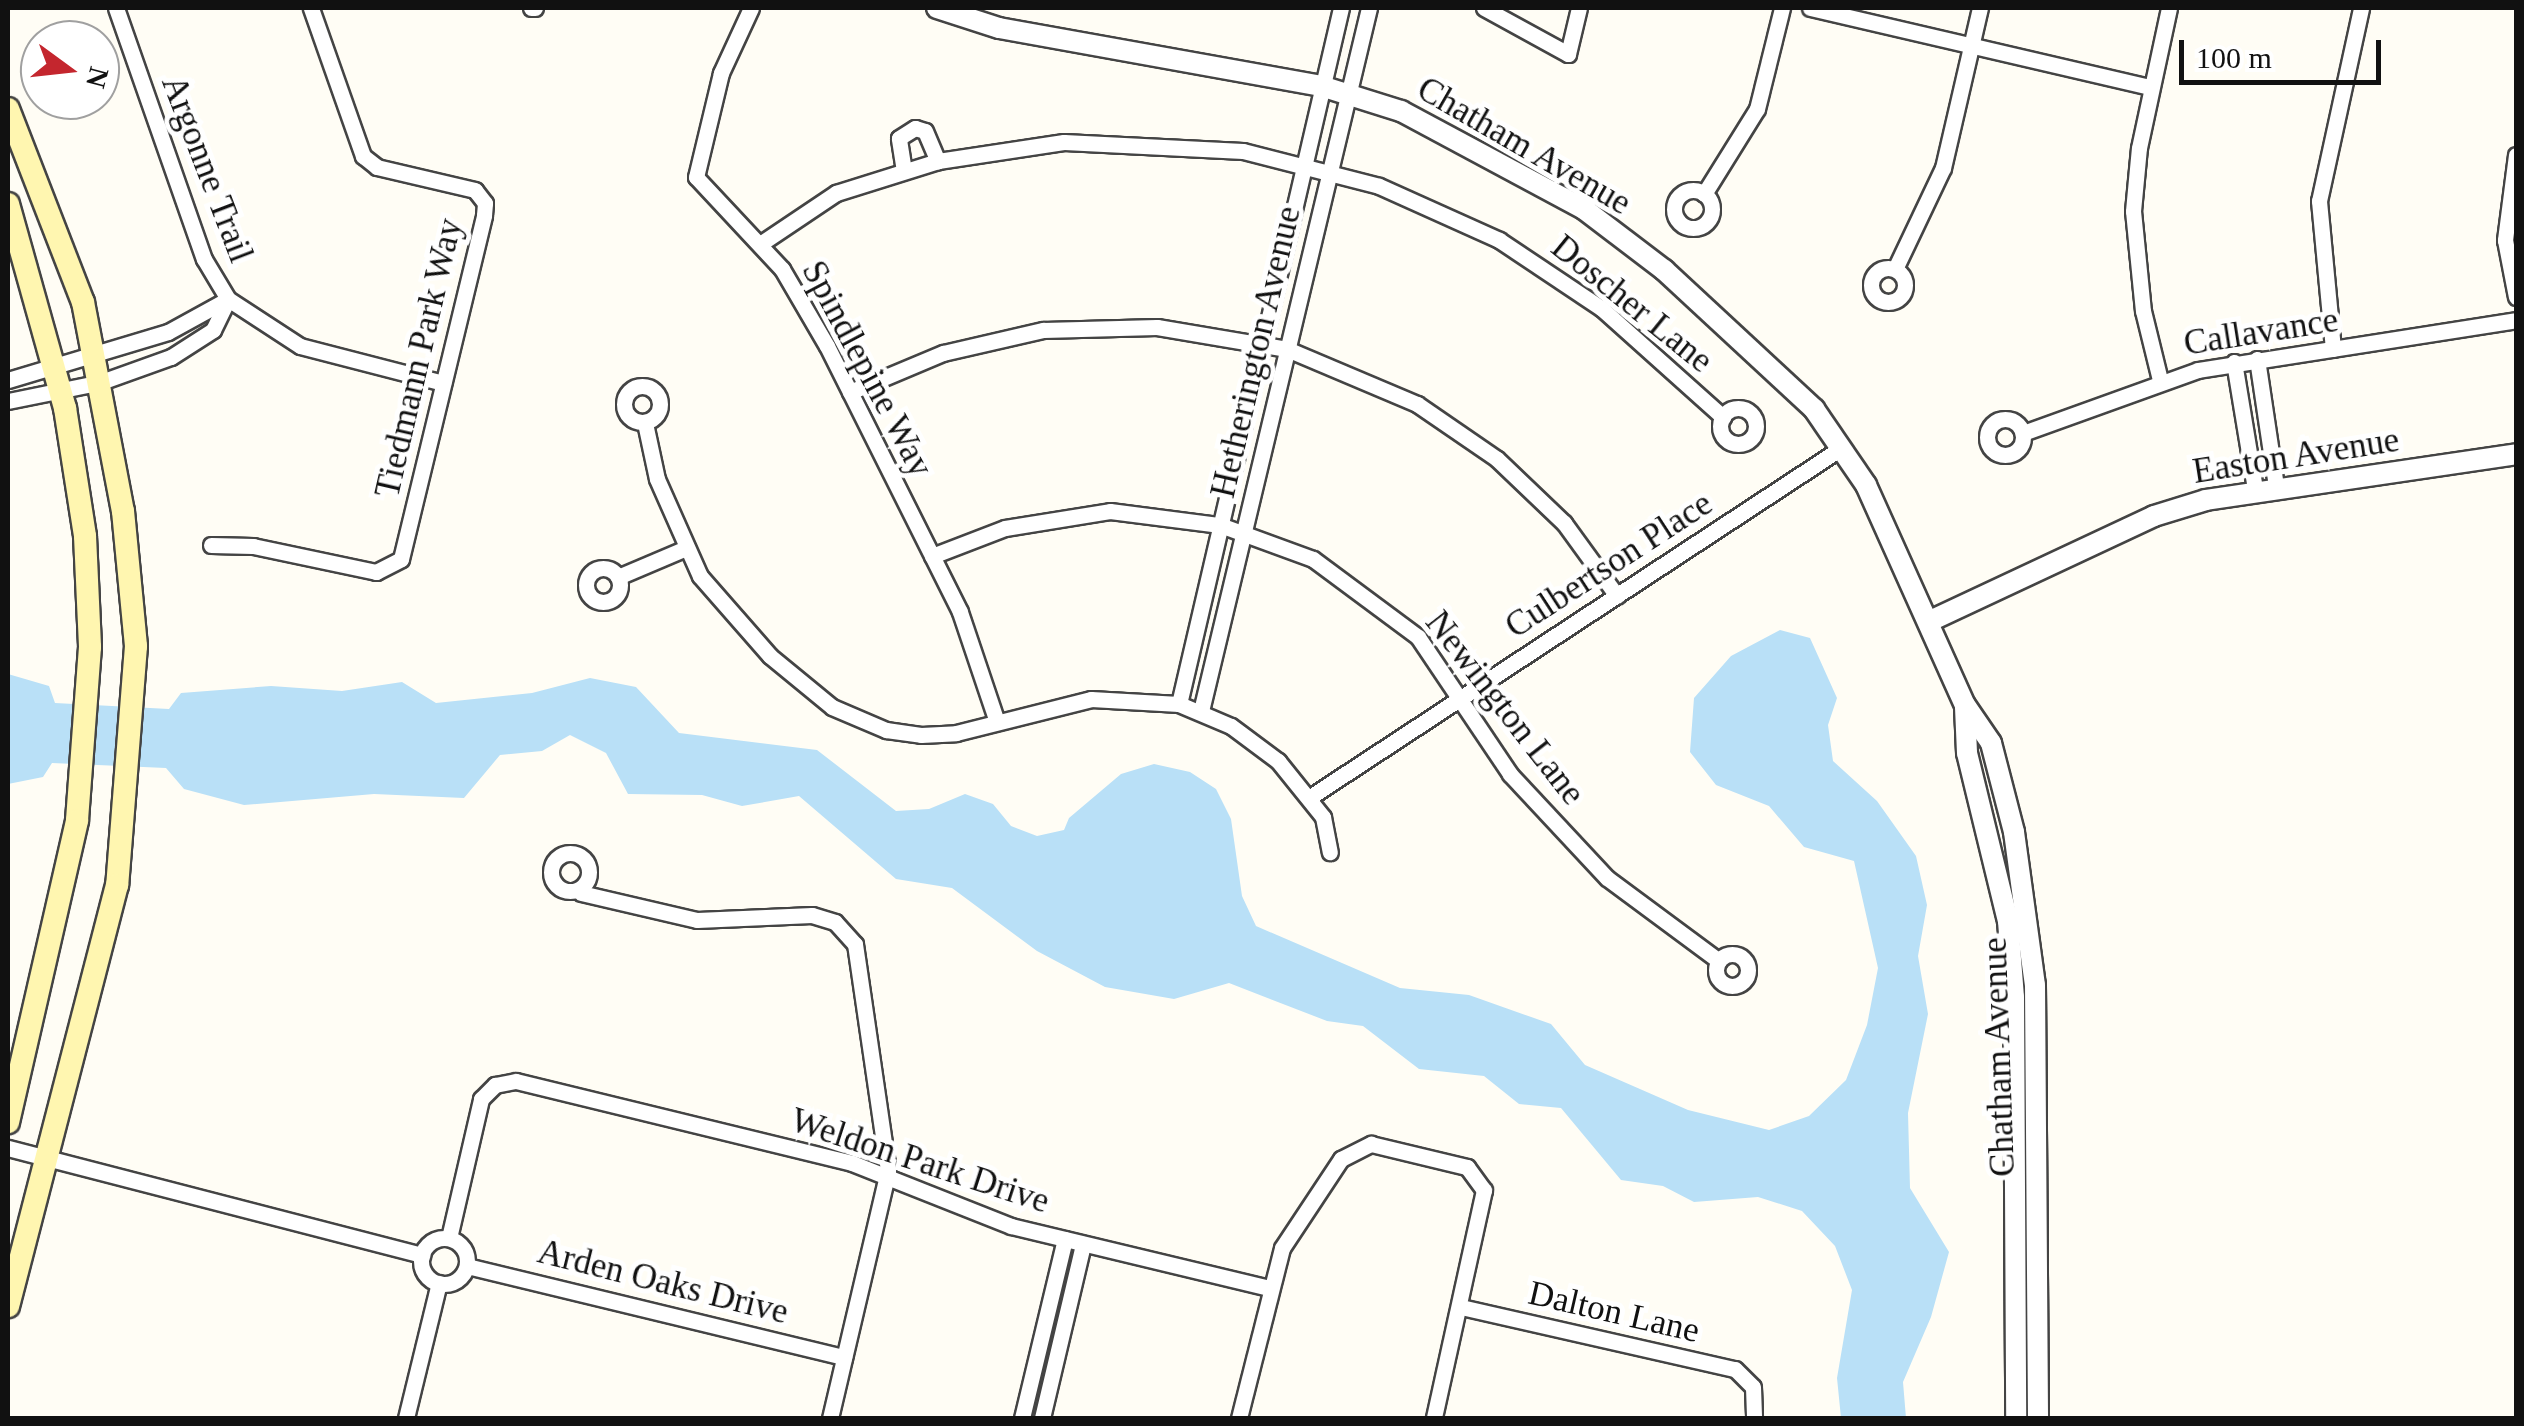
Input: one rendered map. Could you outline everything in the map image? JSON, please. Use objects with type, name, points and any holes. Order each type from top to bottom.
[{"type":"main road","points":[[8,109],[48,202],[102,382],[123,511],[134,701],[130,775],[100,960],[8,1306]]},
{"type":"main road","points":[[8,204],[58,379],[85,536],[88,698],[82,772],[61,902],[8,1122]]},
{"type":"street","name":"Argonne Trail","points":[[116,8],[204,259],[228,299],[300,346],[444,384]]},
{"type":"street","name":"Tiedmann Park Way","points":[[211,546],[254,546],[387,570],[404,551],[485,203],[474,190],[377,166],[363,156],[311,8]]},
{"type":"street","name":"Spindlepine Way","points":[[750,8],[720,73],[696,176],[760,244],[805,307],[960,612],[997,722]]},
{"type":"street","name":"Chatham Avenue","points":[[937,8],[1017,32],[1321,86],[1440,129],[1584,209],[1758,352],[1814,409],[1866,485],[1965,705],[1990,743],[2014,832],[2035,985],[2038,1418]]},
{"type":"street","name":"Hetherington Avenue","points":[[1179,704],[1341,8]]},
{"type":"street","name":"Hetherington Avenue","points":[[1201,711],[1370,8]]},
{"type":"street","points":[[1484,8],[1568,54],[1579,8]]},
{"type":"street","points":[[1704,194],[1757,109],[1782,8]]},
{"type":"street","points":[[1810,8],[2150,87]]},
{"type":"street","points":[[1895,269],[1943,168],[1980,8]]},
{"type":"street","points":[[2160,380],[2138,278],[2133,210],[2150,87],[2169,8]]},
{"type":"street","points":[[2332,349],[2320,201],[2361,8]]},
{"type":"street","points":[[904,171],[899,138],[915,128],[925,131],[938,161]]},
{"type":"street","name":"Doscher Lane","points":[[760,244],[836,193],[938,161],[1026,146],[1125,141],[1303,164],[1436,209],[1555,274],[1723,416]]},
{"type":"street","points":[[2516,155],[2505,240],[2516,298]]},
{"type":"street","points":[[8,401],[96,357],[168,332],[228,299]]},
{"type":"street","points":[[8,380],[102,382],[171,358],[212,330],[228,299]]},
{"type":"street","name":"Callavance","points":[[2023,433],[2160,380],[2234,362],[2516,320]]},
{"type":"street","points":[[850,392],[943,354],[1043,330],[1157,326],[1287,348],[1417,404],[1497,459],[1564,523],[1617,596]]},
{"type":"street","points":[[2256,359],[2265,487]]},
{"type":"street","points":[[2234,362],[2265,487]]},
{"type":"street","points":[[645,422],[657,479],[686,548],[738,625],[832,707],[873,726],[922,735],[1091,699],[1179,704],[1201,711],[1257,743],[1310,796],[1330,852]]},
{"type":"street","name":"Culbertson Place","points":[[1310,796],[1840,448]]},
{"type":"street","name":"Easton Avenue","points":[[1930,621],[2154,516],[2265,487],[2516,454]]},
{"type":"street","name":"Newington Lane","points":[[932,556],[1005,528],[1078,514],[1149,512],[1220,525],[1313,559],[1384,606],[1418,637],[1463,697],[1510,774],[1566,836],[1637,904],[1719,961]]},
{"type":"street","points":[[618,577],[686,548]]},
{"type":"street","name":"Chatham Avenue","points":[[1965,705],[1966,753],[2008,922],[2014,998],[2016,1418]]},
{"type":"street","points":[[581,893],[696,920],[802,915],[835,922],[858,956],[888,1175],[830,1418]]},
{"type":"street","name":"Weldon Park Drive","points":[[449,1238],[481,1099],[495,1085],[521,1082],[888,1175],[996,1222],[1269,1288]]},
{"type":"street","points":[[1239,1418],[1269,1288],[1296,1224],[1342,1158],[1357,1147],[1378,1144],[1455,1163],[1480,1180],[1484,1210],[1434,1418]]},
{"type":"street","points":[[8,1148],[422,1255]]},
{"type":"street","points":[[449,1238],[463,1247],[467,1266],[456,1281],[439,1282],[424,1274],[422,1255],[433,1241],[449,1238]]},
{"type":"street","points":[[1022,1418],[1065,1239]]},
{"type":"street","points":[[1042,1418],[1083,1244]]},
{"type":"street","name":"Arden Oaks Drive","points":[[467,1266],[844,1358]]},
{"type":"street","points":[[406,1418],[439,1282]]},
{"type":"street","name":"Dalton Lane","points":[[1460,1307],[1726,1367],[1750,1383],[1754,1418]]},
{"type":"water","points":[[1780,630],[1810,638],[1837,698],[1828,725],[1833,761],[1877,801],[1916,856],[1927,905],[1918,956],[1928,1014],[1908,1113],[1910,1188],[1949,1252],[1931,1317],[1903,1382],[1906,1418],[1841,1418],[1837,1378],[1852,1290],[1835,1246],[1802,1211],[1758,1197],[1694,1202],[1663,1186],[1621,1180],[1561,1108],[1519,1104],[1484,1076],[1419,1069],[1363,1026],[1327,1021],[1229,983],[1174,999],[1105,987],[1037,951],[952,888],[896,879],[799,796],[742,806],[702,795],[628,794],[606,753],[570,735],[542,751],[500,755],[464,798],[374,794],[244,805],[184,789],[166,768],[52,763],[43,777],[8,784],[8,674],[49,686],[55,703],[169,709],[181,693],[271,686],[342,691],[402,682],[436,703],[532,693],[590,678],[636,687],[679,733],[817,750],[896,811],[929,809],[965,794],[993,804],[1011,826],[1037,836],[1064,830],[1069,818],[1121,774],[1154,764],[1190,772],[1216,789],[1231,819],[1242,896],[1256,926],[1400,988],[1469,995],[1551,1024],[1585,1065],[1688,1110],[1769,1130],[1809,1116],[1846,1080],[1867,1025],[1878,968],[1854,861],[1804,847],[1769,806],[1716,785],[1690,752],[1694,698],[1731,656]]}]
